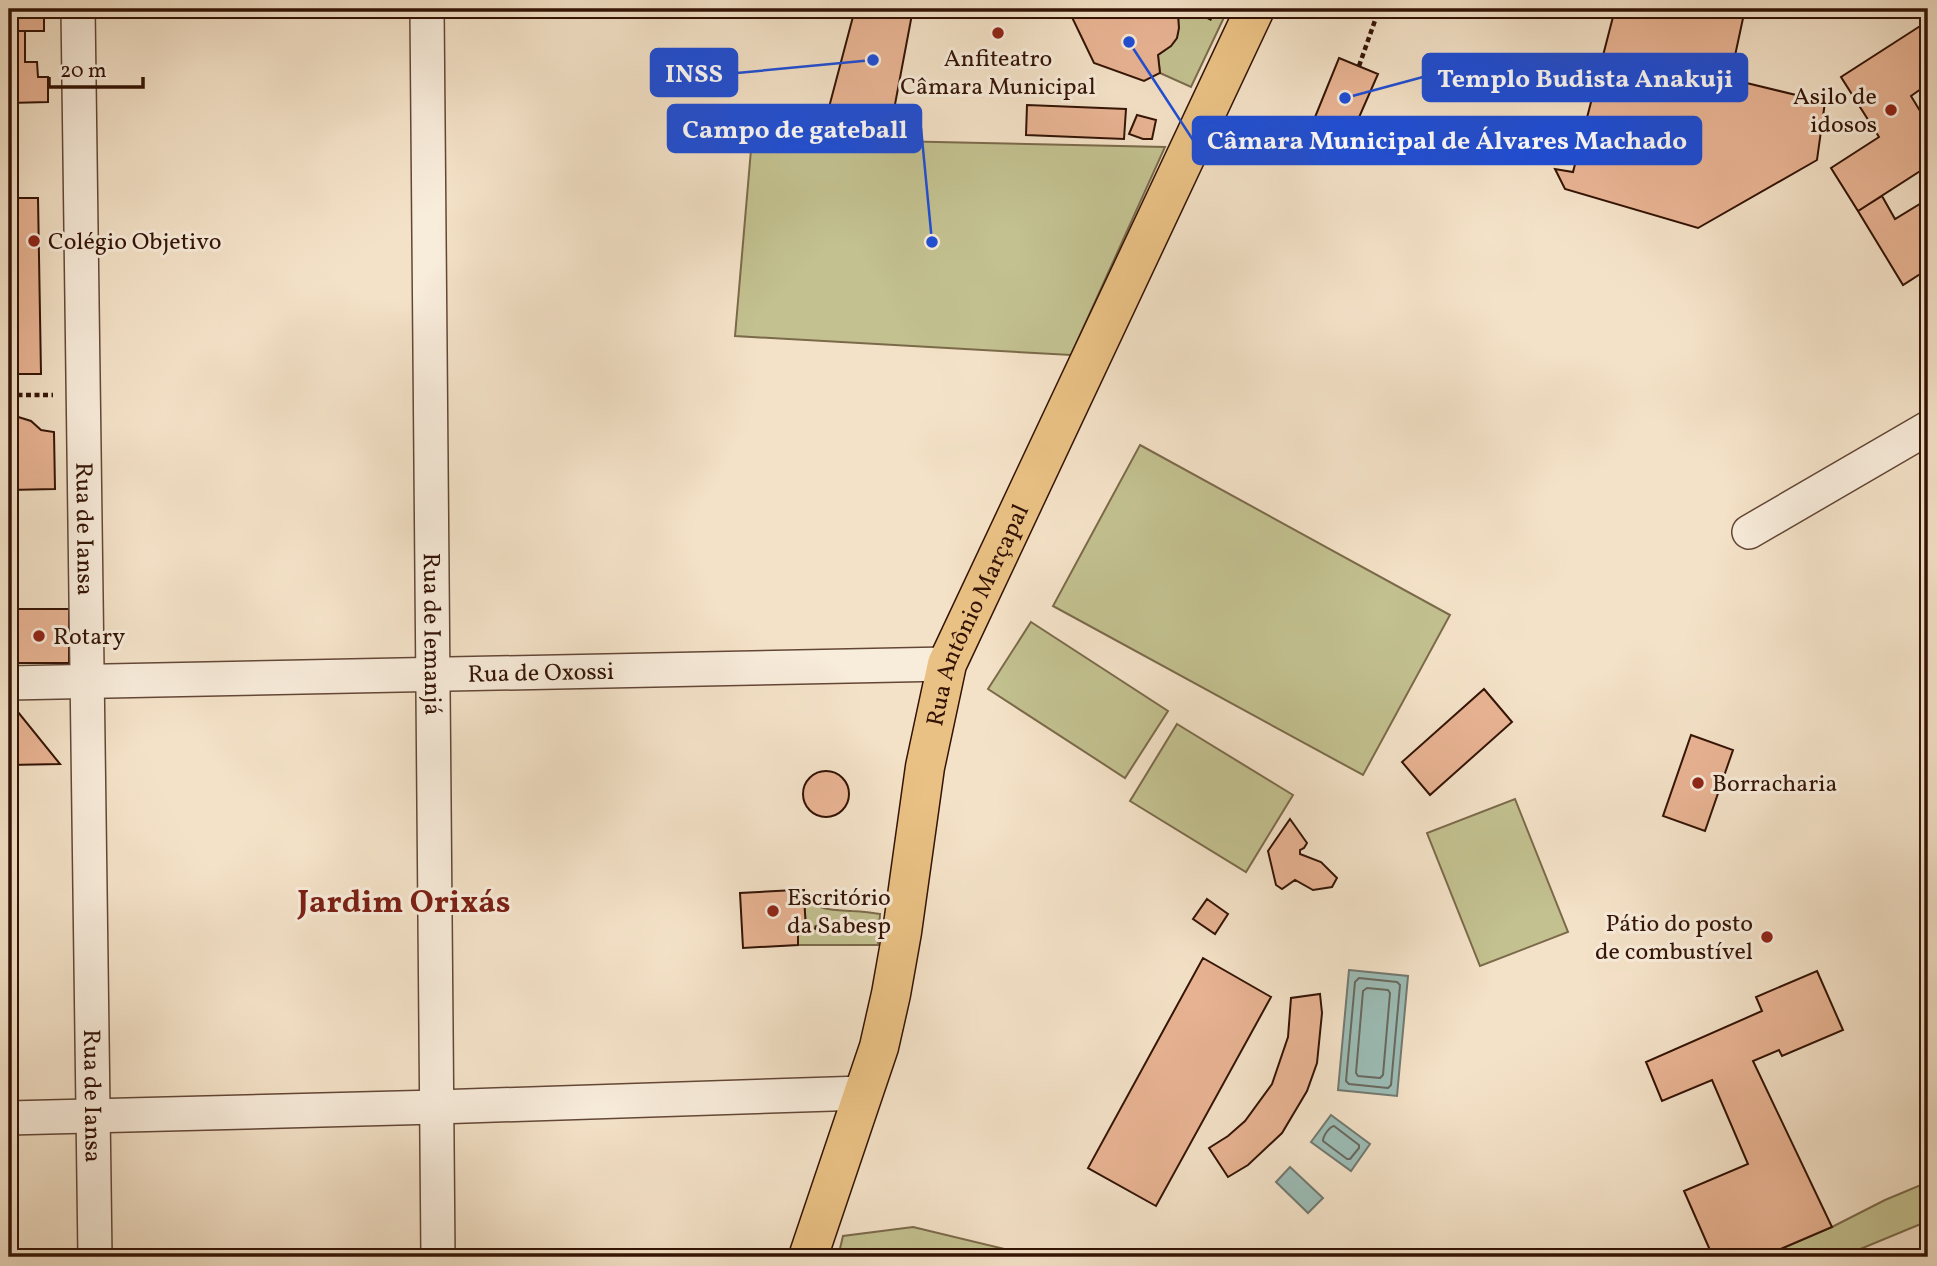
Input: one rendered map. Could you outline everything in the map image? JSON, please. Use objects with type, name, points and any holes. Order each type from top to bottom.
[{"type":"main road","name":"Rua Antônio Marçapal","points":[[808,1257],[879,1047],[902,932],[925,767],[947,664],[1255,9]]},
{"type":"street","name":"Rua de Iansa","points":[[78,9],[95,1257]]},
{"type":"street","name":"Rua de Iemanjá","points":[[427,9],[438,1257]]},
{"type":"street","points":[[1749,532],[1928,428]]},
{"type":"street","name":"Rua de Oxossi","points":[[9,683],[947,664]]},
{"type":"street","points":[[9,1118],[863,1094]]},
{"type":"path","points":[[1359,66],[1379,9]]},
{"type":"path","points":[[9,395],[83,396]]},
{"type":"path","points":[[806,926],[830,930],[853,927],[879,934],[902,932]]},
{"type":"shaded area","points":[[1197,9],[1228,9],[1191,87],[1160,73],[1158,55],[1176,39],[1178,15]]},
{"type":"shaded area","points":[[752,138],[1165,147],[1071,355],[735,336]]},
{"type":"shaded area","points":[[1140,445],[1450,615],[1363,775],[1053,606]]},
{"type":"shaded area","points":[[1031,622],[1168,711],[1125,778],[988,689]]},
{"type":"shaded area","points":[[1177,724],[1293,795],[1246,872],[1130,801]]},
{"type":"shaded area","points":[[1515,799],[1568,932],[1480,966],[1427,833]]},
{"type":"shaded area","points":[[804,897],[826,909],[880,914],[878,945],[798,945],[798,930],[806,929]]},
{"type":"shaded area","points":[[1928,1182],[1928,1221],[1841,1257],[1762,1257],[1832,1227]]},
{"type":"shaded area","points":[[913,1227],[1038,1257],[838,1257],[843,1236]]},
{"type":"water","points":[[1349,970],[1408,976],[1397,1096],[1338,1090]]},
{"type":"water","points":[[1331,1115],[1370,1144],[1351,1171],[1311,1142]]},
{"type":"water","points":[[1290,1167],[1323,1198],[1308,1213],[1276,1182]]},
{"type":"building","points":[[9,9],[44,9],[44,31],[9,31]]},
{"type":"building","points":[[855,9],[913,9],[893,115],[828,111]]},
{"type":"building","points":[[1068,9],[1197,9],[1178,15],[1177,38],[1158,55],[1160,73],[1144,81],[1094,63]]},
{"type":"building","points":[[1615,9],[1745,9],[1730,79],[1825,102],[1817,160],[1698,228],[1565,189],[1555,169],[1573,172]]},
{"type":"building","name":"Asilo de idosos","points":[[1928,21],[1928,84],[1911,96],[1928,124],[1928,166],[1858,211],[1831,168],[1879,137],[1841,77]]},
{"type":"building","points":[[9,31],[25,31],[25,62],[37,62],[38,77],[48,77],[48,102],[9,103]]},
{"type":"building","points":[[1339,58],[1378,74],[1350,138],[1313,122]]},
{"type":"building","points":[[1027,105],[1126,109],[1124,139],[1026,135]]},
{"type":"building","points":[[1137,115],[1156,120],[1152,139],[1129,134]]},
{"type":"building","points":[[1882,196],[1895,219],[1928,199],[1928,269],[1903,285],[1858,211]]},
{"type":"building","points":[[9,198],[38,198],[41,374],[9,374]]},
{"type":"building","points":[[15,416],[31,421],[41,430],[54,432],[55,489],[9,490],[9,418]]},
{"type":"building","name":"Rotary","points":[[9,609],[69,609],[69,663],[9,663]]},
{"type":"building","points":[[1484,689],[1512,722],[1430,795],[1402,762]]},
{"type":"building","points":[[9,712],[18,712],[60,764],[9,765]]},
{"type":"building","name":"Borracharia","points":[[1691,735],[1733,750],[1705,831],[1663,816]]},
{"type":"building","points":[[826,771],[843,777],[849,794],[843,811],[826,817],[809,811],[803,794],[809,777]]},
{"type":"building","points":[[1290,819],[1307,843],[1300,850],[1300,854],[1321,862],[1337,878],[1332,887],[1313,890],[1295,880],[1282,889],[1276,885],[1268,851]]},
{"type":"building","name":"Escritório da Sabesp","points":[[804,890],[806,929],[798,930],[798,945],[743,948],[740,893]]},
{"type":"building","points":[[1207,899],[1228,914],[1215,934],[1193,919]]},
{"type":"building","points":[[1203,958],[1271,997],[1156,1206],[1088,1168]]},
{"type":"building","points":[[1817,971],[1843,1030],[1782,1056],[1779,1050],[1753,1061],[1832,1227],[1762,1257],[1713,1257],[1684,1191],[1748,1164],[1712,1080],[1662,1101],[1646,1062],[1762,1011],[1756,997]]},
{"type":"building","points":[[1320,994],[1322,1013],[1317,1063],[1307,1091],[1282,1133],[1248,1165],[1228,1177],[1209,1148],[1245,1121],[1272,1084],[1288,1037],[1291,998]]},
{"type":"place","name":"Anfiteatro Câmara Municipal","points":[[998,33]]},
{"type":"place","name":"Câmara Municipal de Álvares Machado","points":[[1129,42]]},
{"type":"place","name":"INSS","points":[[873,60]]},
{"type":"place","name":"Templo Budista Anakuji","points":[[1345,98]]},
{"type":"place","name":"Asilo de idosos","points":[[1891,110]]},
{"type":"place","name":"Colégio Objetivo","points":[[34,241]]},
{"type":"place","name":"Campo de gateball","points":[[932,242]]},
{"type":"place","name":"Rotary","points":[[39,636]]},
{"type":"place","name":"Borracharia","points":[[1698,783]]},
{"type":"place","name":"Escritório da Sabesp","points":[[773,911]]},
{"type":"place","name":"Pátio do posto de combustível","points":[[1767,937]]},
{"type":"district","name":"Jardim Orixás","points":[[404,901]]}]
